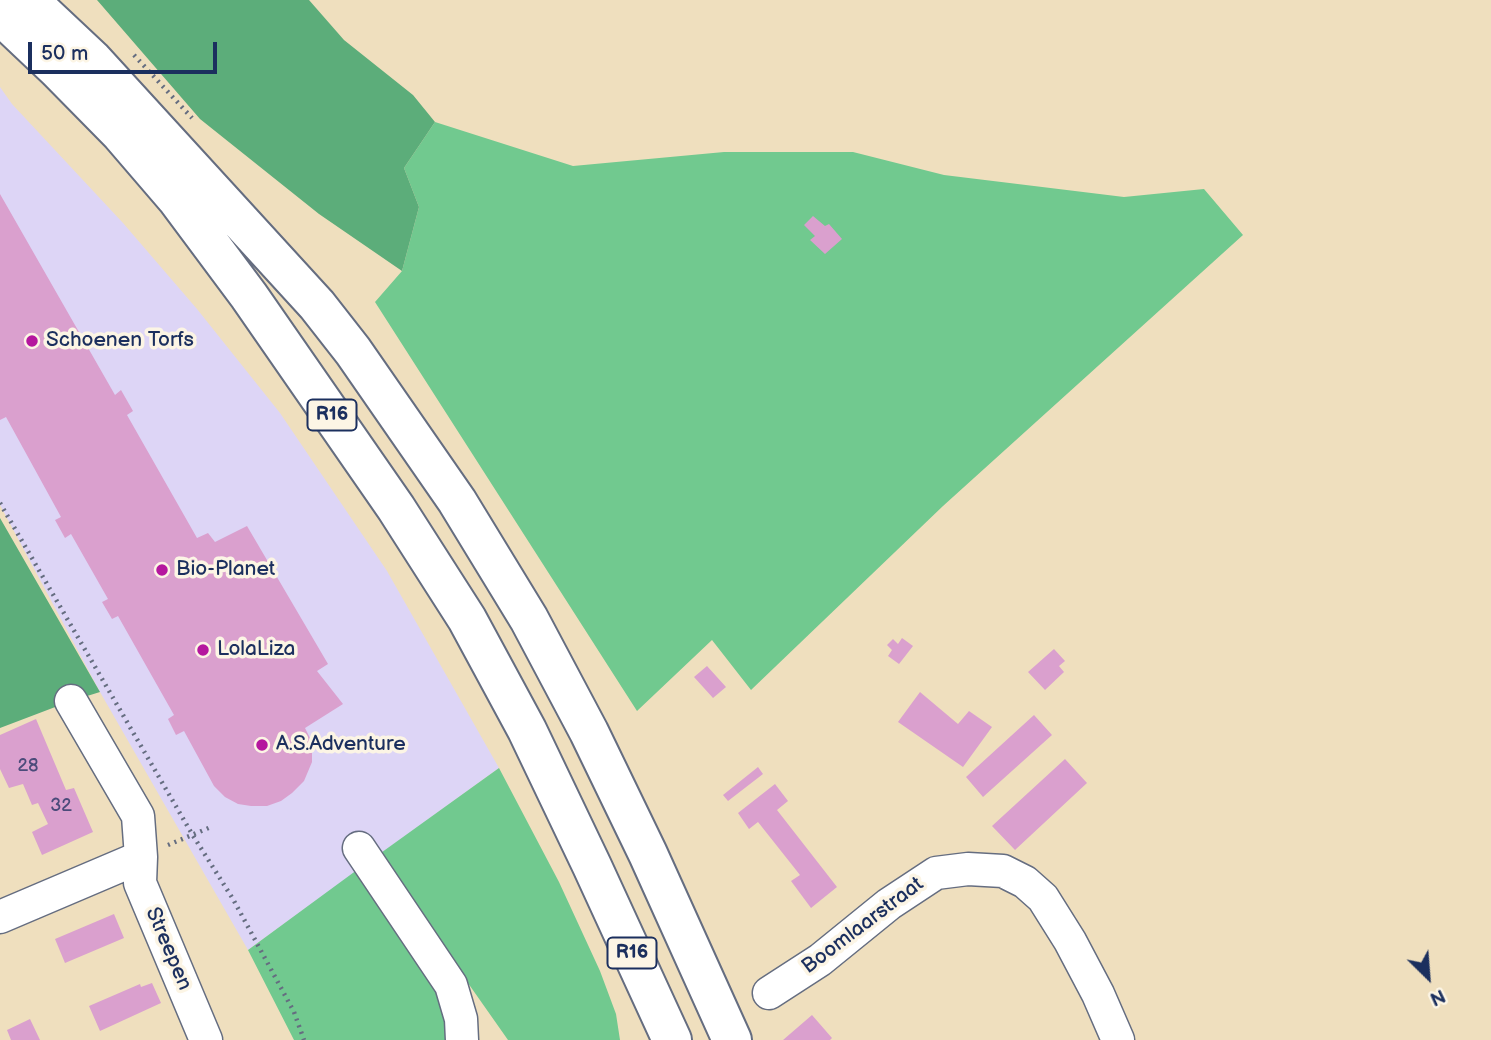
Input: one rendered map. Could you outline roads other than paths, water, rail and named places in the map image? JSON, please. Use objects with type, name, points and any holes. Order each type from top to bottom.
[{"type":"highway","name":"R16","points":[[29,0],[92,60],[317,305],[353,351],[457,501],[528,619],[589,732],[648,854],[732,1040]]},
{"type":"highway","name":"R16","points":[[0,15],[121,134],[176,198],[249,296],[397,508],[467,619],[527,730],[672,1040]]},
{"type":"street","name":"Streepen","points":[[71,701],[138,816],[141,857],[139,883],[206,1040]]},
{"type":"street","points":[[359,848],[451,985],[461,1019],[462,1040]]},
{"type":"street","points":[[0,917],[141,857]]},
{"type":"street","name":"Boomlaarstraat","points":[[769,993],[820,960],[889,904],[936,873],[968,869],[1003,871],[1026,883],[1043,898],[1098,994],[1118,1040]]},
{"type":"place","name":"Schoenen Torfs","points":[[32,341]]},
{"type":"place","name":"Bio-Planet","points":[[162,570]]},
{"type":"place","name":"LolaLiza","points":[[203,650]]},
{"type":"place","name":"A.S.Adventure","points":[[262,745]]}]
